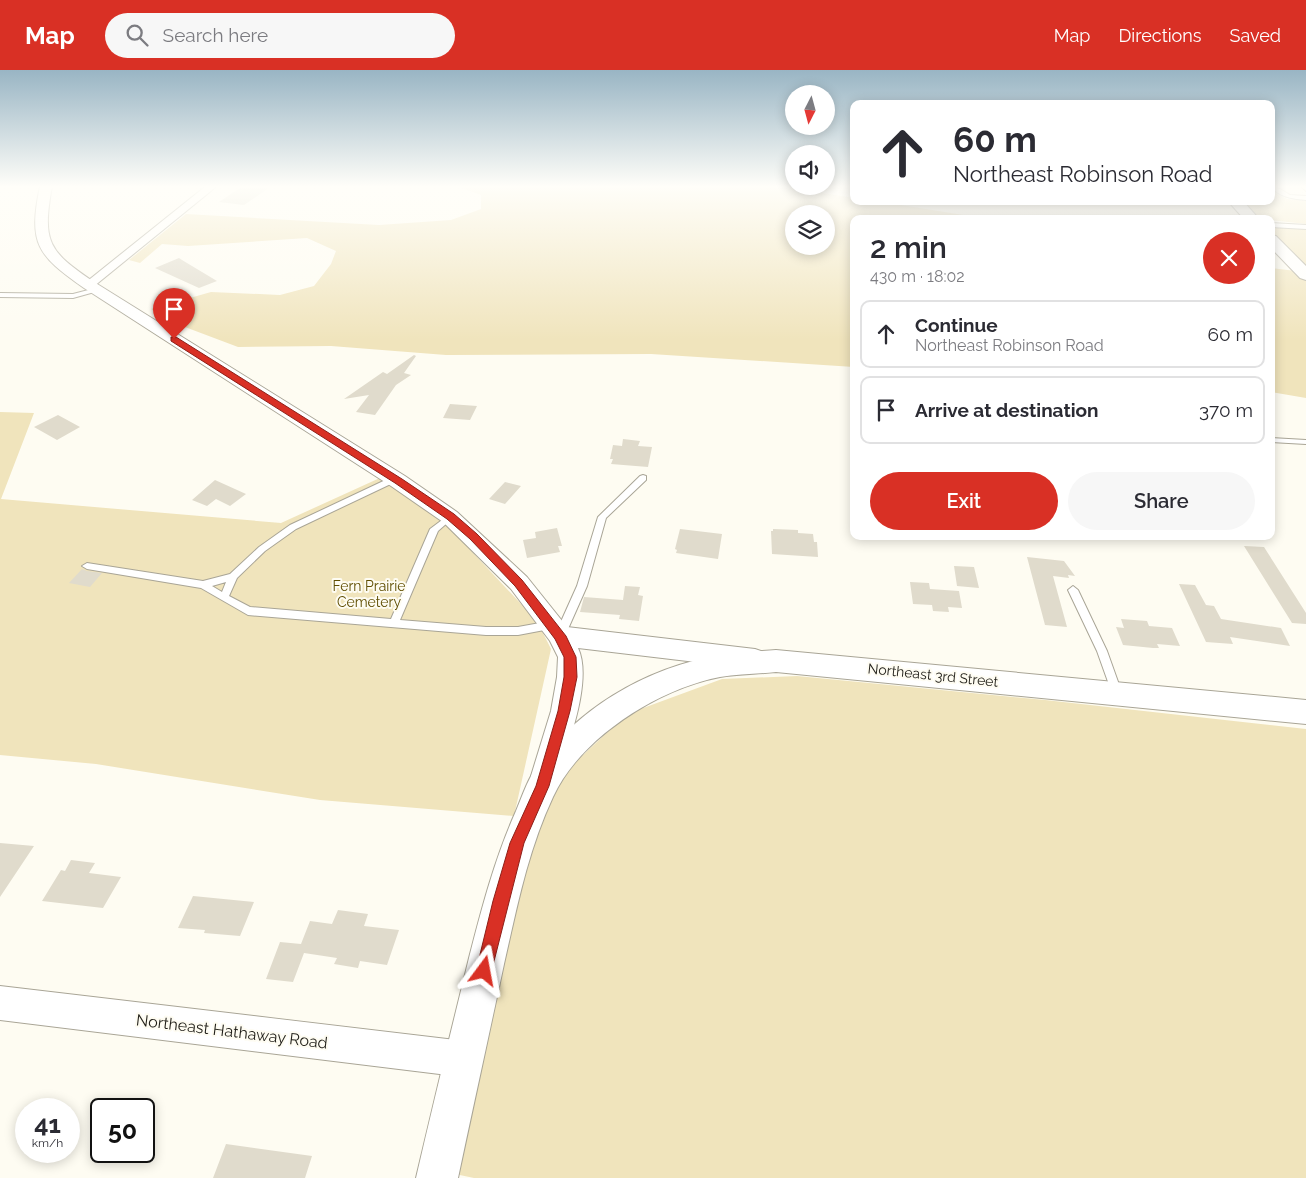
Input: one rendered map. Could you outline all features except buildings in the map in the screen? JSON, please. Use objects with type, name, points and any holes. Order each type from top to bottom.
[{"type":"main road","points":[[1275,243],[1306,275]]},
{"type":"main road","name":"Northeast 3rd Street","points":[[464,1059],[503,893],[517,843],[542,786],[586,731],[616,708],[652,687],[686,674],[706,661],[736,664],[776,661],[1306,712]]},
{"type":"main road","points":[[437,1178],[464,1059]]},
{"type":"street","points":[[41,238],[47,252],[65,270],[394,479],[450,517],[474,537],[518,583],[556,630],[570,657],[570,677],[564,711],[542,786]]},
{"type":"street","points":[[93,288],[152,238]]},
{"type":"street","points":[[556,630],[706,661]]},
{"type":"street","name":"Northeast Hathaway Road","points":[[0,1003],[464,1059]]},
{"type":"lane","points":[[0,295],[73,296],[93,288]]},
{"type":"lane","points":[[1275,440],[1306,442]]},
{"type":"lane","points":[[87,566],[203,585],[248,611],[518,631],[556,630],[582,586],[602,517],[644,478]]},
{"type":"lane","points":[[224,598],[234,576],[262,549],[293,527],[394,479]]},
{"type":"lane","points":[[394,623],[434,529],[450,517]]},
{"type":"lane","points":[[203,585],[234,576]]},
{"type":"lane","points":[[1073,590],[1102,651],[1118,693]]},
{"type":"green space","points":[[157,238],[785,238],[785,255],[835,255],[835,238],[850,238],[850,367],[651,354],[446,355],[331,346],[238,347],[177,324],[151,309],[211,292],[280,295],[314,286],[331,264],[336,251],[307,238],[188,246],[162,244],[140,263],[129,260]]},
{"type":"green space","points":[[1276,238],[1306,238],[1306,268]]},
{"type":"green space","points":[[1275,268],[1296,271],[1306,281],[1306,398],[1275,393]]},
{"type":"green space","name":"Fern Prairie Cemetery","points":[[0,412],[34,413],[1,499],[281,523],[382,477],[446,524],[537,621],[551,649],[514,816],[320,800],[96,764],[0,755]]},
{"type":"green space","points":[[797,676],[1045,700],[1306,729],[1306,1178],[474,1178],[455,1174],[496,988],[536,825],[569,768],[627,714],[722,679]]},
{"type":"route","points":[[174,339],[398,481],[450,517],[474,537],[518,583],[560,636],[570,657],[570,677],[564,711],[542,786],[517,843],[500,901],[484,971]]}]
